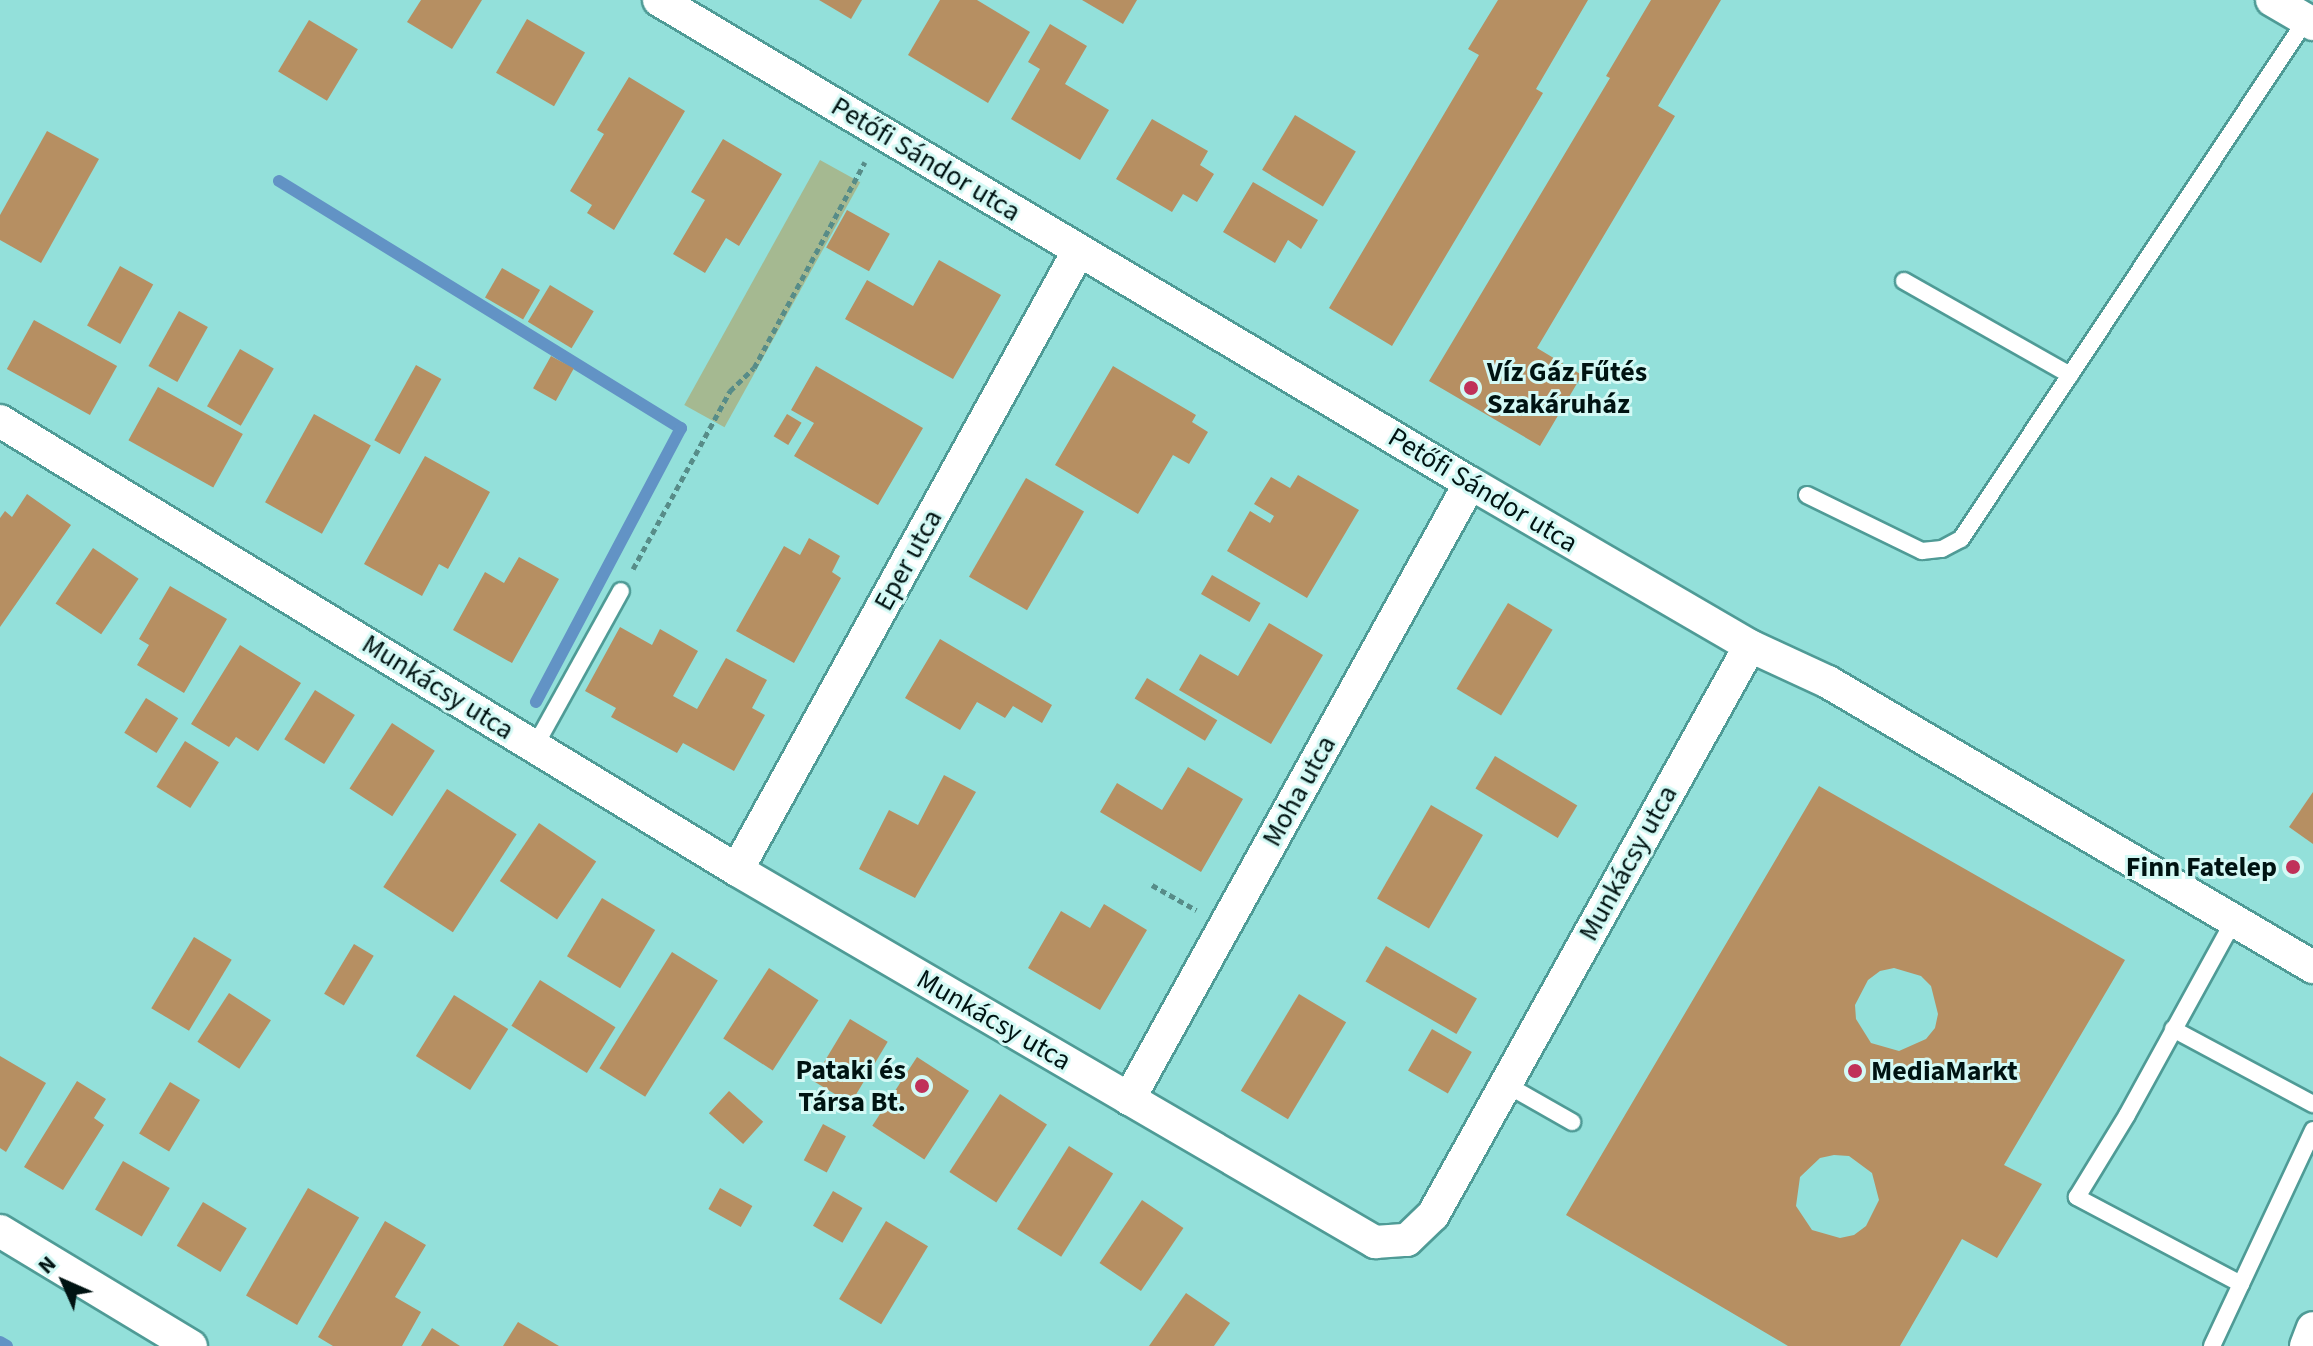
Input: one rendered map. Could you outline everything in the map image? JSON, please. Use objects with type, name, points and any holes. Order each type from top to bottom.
[{"type":"street","name":"Petőfi Sándor utca","points":[[659,0],[1470,483],[1750,646],[1828,682],[2313,967]]},
{"type":"street","points":[[2272,0],[2310,22]]},
{"type":"street","name":"Eper utca","points":[[737,870],[1079,250]]},
{"type":"street","name":"Munkácsy utca","points":[[0,421],[737,870],[1375,1242],[1407,1240],[1433,1215],[1750,646]]},
{"type":"street","name":"Moha utca","points":[[1129,1099],[1470,483]]},
{"type":"street","points":[[0,1231],[191,1346]]},
{"type":"street","points":[[2305,1346],[2312,1330]]},
{"type":"lane","points":[[1807,495],[1922,551],[1942,549],[1961,539],[2310,22]]},
{"type":"lane","points":[[1904,281],[2070,375]]},
{"type":"lane","points":[[535,746],[621,591]]},
{"type":"lane","points":[[2234,920],[2077,1197],[2241,1284]]},
{"type":"lane","points":[[2173,1029],[2313,1104]]},
{"type":"lane","points":[[1507,1085],[1572,1122]]},
{"type":"lane","points":[[2212,1346],[2313,1130]]},
{"type":"path","points":[[621,591],[730,391],[754,368],[882,132]]},
{"type":"path","points":[[1152,885],[1225,926]]},
{"type":"green space","points":[[820,160],[860,182],[724,427],[684,405]]},
{"type":"building","points":[[421,0],[482,0],[452,49],[407,22]]},
{"type":"building","points":[[819,0],[862,0],[851,19]]},
{"type":"building","points":[[940,0],[977,0],[1030,32],[988,103],[908,55]]},
{"type":"building","points":[[1082,0],[1137,0],[1123,24]]},
{"type":"building","points":[[1498,0],[1588,0],[1536,89],[1543,93],[1392,346],[1329,308],[1479,55],[1468,49]]},
{"type":"building","points":[[1651,0],[1721,0],[1658,106],[1675,116],[1537,348],[1582,375],[1540,446],[1429,381],[1610,78],[1606,76]]},
{"type":"building","points":[[527,19],[585,52],[554,106],[496,73]]},
{"type":"building","points":[[309,20],[358,49],[327,101],[278,71]]},
{"type":"building","points":[[1050,24],[1087,46],[1065,84],[1109,110],[1080,160],[1011,119],[1040,69],[1028,62]]},
{"type":"building","points":[[629,77],[685,111],[614,230],[587,213],[592,205],[570,191],[604,134],[597,130]]},
{"type":"building","points":[[1295,115],[1356,152],[1323,206],[1262,170]]},
{"type":"building","points":[[1152,119],[1208,151],[1200,165],[1214,174],[1197,202],[1183,194],[1172,212],[1116,179]]},
{"type":"building","points":[[47,131],[99,159],[41,263],[0,240],[0,215]]},
{"type":"building","points":[[723,139],[782,174],[739,246],[726,238],[705,273],[673,254],[705,200],[691,192]]},
{"type":"building","points":[[1253,182],[1318,220],[1301,249],[1288,240],[1275,263],[1223,232]]},
{"type":"building","points":[[847,210],[890,234],[869,271],[826,248]]},
{"type":"building","points":[[939,260],[1001,295],[953,379],[845,319],[867,280],[913,306]]},
{"type":"building","points":[[120,266],[153,284],[120,344],[87,325]]},
{"type":"building","points":[[502,268],[540,290],[523,319],[485,297]]},
{"type":"building","points":[[550,285],[594,311],[572,348],[528,322]]},
{"type":"building","points":[[179,311],[208,327],[177,382],[148,366]]},
{"type":"building","points":[[34,320],[117,366],[90,415],[7,369]]},
{"type":"building","points":[[240,349],[274,368],[241,426],[207,406]]},
{"type":"building","points":[[551,356],[574,369],[556,401],[533,388]]},
{"type":"building","points":[[416,365],[441,379],[400,454],[374,440]]},
{"type":"building","points":[[816,366],[923,428],[878,505],[794,456],[814,423],[791,410]]},
{"type":"building","points":[[1113,366],[1196,415],[1192,422],[1208,432],[1189,464],[1173,455],[1138,514],[1055,465]]},
{"type":"building","points":[[158,387],[243,434],[213,487],[128,440]]},
{"type":"building","points":[[314,414],[371,446],[322,534],[265,502]]},
{"type":"building","points":[[787,414],[802,423],[788,445],[774,436]]},
{"type":"building","points":[[425,456],[490,492],[448,569],[439,564],[422,596],[364,564]]},
{"type":"building","points":[[1298,475],[1359,510],[1307,598],[1227,551],[1250,511],[1270,523],[1274,516],[1254,504],[1271,477],[1290,488]]},
{"type":"building","points":[[1026,478],[1084,512],[1027,610],[969,577]]},
{"type":"building","points":[[27,494],[71,525],[0,627],[0,518],[5,511],[12,517]]},
{"type":"building","points":[[809,538],[840,556],[832,572],[841,578],[794,663],[736,631],[784,546],[800,555]]},
{"type":"building","points":[[93,548],[139,579],[101,634],[56,604]]},
{"type":"building","points":[[519,557],[559,579],[512,663],[453,630],[485,572],[504,583]]},
{"type":"building","points":[[1212,575],[1260,603],[1249,622],[1201,594]]},
{"type":"building","points":[[170,586],[227,619],[184,693],[137,665],[149,645],[139,639]]},
{"type":"building","points":[[1508,603],[1553,630],[1501,715],[1456,689]]},
{"type":"building","points":[[1269,623],[1323,655],[1271,744],[1179,690],[1200,654],[1238,676]]},
{"type":"building","points":[[620,627],[652,645],[660,629],[698,651],[673,696],[697,709],[726,658],[767,680],[752,708],[765,715],[734,771],[683,743],[677,753],[611,717],[616,708],[585,691]]},
{"type":"building","points":[[940,639],[1052,705],[1042,723],[1013,706],[1005,718],[977,702],[960,730],[905,698]]},
{"type":"building","points":[[240,645],[301,683],[258,751],[236,737],[229,747],[191,724]]},
{"type":"building","points":[[1147,678],[1217,720],[1205,741],[1135,699]]},
{"type":"building","points":[[315,690],[355,715],[324,764],[284,739]]},
{"type":"building","points":[[146,698],[178,718],[156,753],[124,733]]},
{"type":"building","points":[[392,723],[435,751],[392,816],[350,788]]},
{"type":"building","points":[[185,741],[219,762],[190,808],[156,787]]},
{"type":"building","points":[[1495,756],[1577,805],[1558,838],[1475,789]]},
{"type":"building","points":[[1188,767],[1243,799],[1201,872],[1100,812],[1117,783],[1162,810]]},
{"type":"building","points":[[944,775],[976,792],[915,898],[859,869],[889,810],[918,825]]},
{"type":"building","name":"MediaMarkt","points":[[1819,786],[2125,960],[2004,1165],[2042,1184],[1997,1258],[1962,1239],[1900,1346],[1788,1346],[1566,1215]],"holes":[[[1894,968],[1921,976],[1931,986],[1938,1014],[1935,1028],[1926,1039],[1899,1051],[1871,1043],[1856,1019],[1855,1005],[1868,980],[1880,971]],[[1849,1156],[1872,1173],[1879,1200],[1866,1226],[1854,1235],[1840,1238],[1812,1230],[1796,1206],[1800,1177],[1820,1158]]]},
{"type":"building","points":[[447,789],[517,834],[453,932],[383,887]]},
{"type":"building","points":[[2313,792],[2313,844],[2289,827]]},
{"type":"building","points":[[1431,805],[1483,835],[1429,929],[1377,899]]},
{"type":"building","points":[[539,823],[596,862],[557,920],[500,881]]},
{"type":"building","points":[[602,898],[655,930],[620,988],[567,956]]},
{"type":"building","points":[[1104,904],[1147,930],[1100,1010],[1028,968],[1061,911],[1090,928]]},
{"type":"building","points":[[194,937],[232,960],[189,1031],[151,1008]]},
{"type":"building","points":[[354,944],[374,956],[344,1006],[324,994]]},
{"type":"building","points":[[1386,946],[1477,999],[1456,1034],[1366,982]]},
{"type":"building","points":[[672,952],[718,981],[645,1097],[599,1068]]},
{"type":"building","points":[[769,968],[818,1000],[773,1071],[723,1038]]},
{"type":"building","points":[[540,980],[615,1027],[587,1073],[511,1026]]},
{"type":"building","points":[[229,993],[271,1020],[239,1069],[197,1042]]},
{"type":"building","points":[[1299,994],[1346,1022],[1288,1119],[1241,1091]]},
{"type":"building","points":[[454,995],[508,1029],[470,1090],[416,1056]]},
{"type":"building","points":[[850,1019],[888,1042],[851,1103],[813,1081]]},
{"type":"building","points":[[1432,1029],[1472,1052],[1448,1094],[1408,1071]]},
{"type":"building","points":[[0,1056],[46,1083],[6,1152],[0,1148]]},
{"type":"building","points":[[917,1057],[969,1091],[924,1160],[872,1126]]},
{"type":"building","points":[[77,1081],[106,1099],[94,1118],[104,1125],[63,1190],[24,1167]]},
{"type":"building","points":[[170,1082],[200,1100],[169,1151],[139,1133]]},
{"type":"building","points":[[729,1091],[763,1122],[743,1144],[709,1113]]},
{"type":"building","points":[[1000,1094],[1047,1124],[996,1202],[949,1172]]},
{"type":"building","points":[[823,1124],[846,1136],[827,1172],[804,1160]]},
{"type":"building","points":[[1069,1146],[1113,1174],[1061,1257],[1017,1229]]},
{"type":"building","points":[[123,1161],[170,1188],[142,1236],[95,1209]]},
{"type":"building","points":[[308,1188],[359,1218],[297,1325],[246,1295]]},
{"type":"building","points":[[720,1188],[752,1206],[741,1227],[708,1209]]},
{"type":"building","points":[[833,1191],[862,1208],[842,1243],[813,1226]]},
{"type":"building","points":[[1142,1200],[1183,1228],[1141,1291],[1100,1263]]},
{"type":"building","points":[[203,1202],[247,1228],[220,1272],[177,1246]]},
{"type":"building","points":[[385,1221],[426,1245],[395,1297],[421,1312],[402,1346],[333,1346],[318,1337]]},
{"type":"building","points":[[886,1221],[928,1246],[881,1324],[839,1299]]},
{"type":"building","points":[[1186,1293],[1230,1323],[1214,1346],[1149,1346]]},
{"type":"building","points":[[518,1322],[559,1346],[503,1346]]},
{"type":"building","points":[[432,1328],[460,1346],[421,1346]]},
{"type":"waterway","points":[[279,181],[681,428],[536,702]]},
{"type":"waterway","points":[[0,1342],[7,1346]]},
{"type":"place","name":"Víz Gáz Fűtés Szakáruház","points":[[1471,388]]},
{"type":"place","name":"Finn Fatelep","points":[[2293,867]]},
{"type":"place","name":"MediaMarkt","points":[[1855,1071]]},
{"type":"place","name":"Pataki és Társa Bt.","points":[[922,1086]]}]
